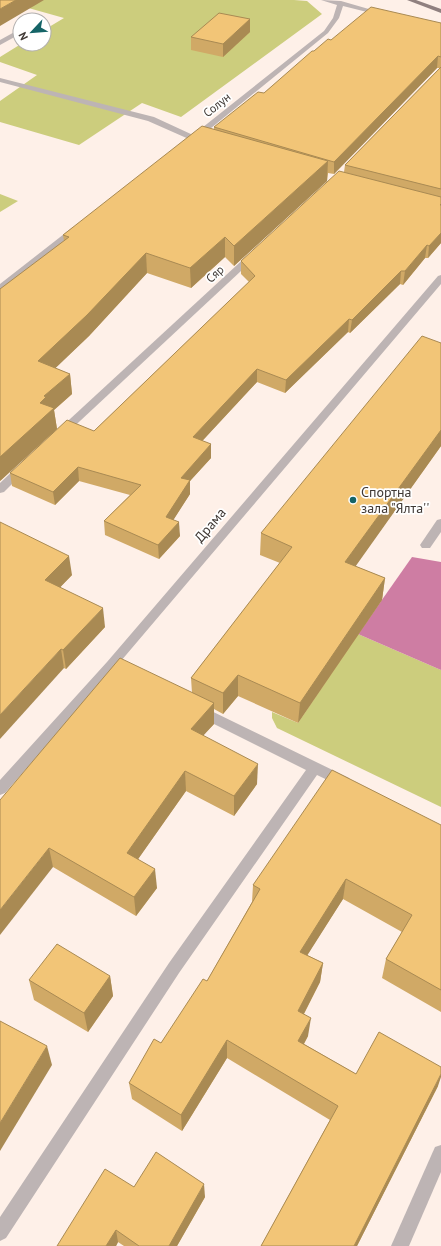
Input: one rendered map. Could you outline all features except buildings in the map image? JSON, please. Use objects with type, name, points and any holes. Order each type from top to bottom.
[{"type":"main road","points":[[410,0],[441,11]]},
{"type":"street","points":[[324,0],[390,15]]},
{"type":"street","name":"Солун","points":[[191,140],[326,32],[336,18],[341,3]]},
{"type":"street","points":[[0,43],[12,36]]},
{"type":"street","points":[[0,80],[151,118],[191,140],[217,144]]},
{"type":"street","points":[[0,288],[81,225]]},
{"type":"street","name":"Сяр","points":[[52,441],[260,248]]},
{"type":"street","name":"Драма","points":[[0,790],[111,665],[385,342],[436,293],[441,278]]},
{"type":"street","points":[[0,489],[29,462]]},
{"type":"street","points":[[426,545],[441,523]]},
{"type":"street","points":[[111,665],[125,672]]},
{"type":"street","points":[[188,704],[357,788]]},
{"type":"street","points":[[0,1232],[174,968],[315,768]]},
{"type":"street","points":[[400,1246],[441,1153]]},
{"type":"green space","points":[[0,0],[294,0],[307,1],[322,14],[181,117],[142,103],[79,145],[0,122],[0,101],[37,75],[0,62],[0,57],[12,50],[12,52],[52,52],[52,25],[64,18],[52,15],[52,12],[43,12]]},
{"type":"green space","points":[[0,194],[18,201],[0,212]]},
{"type":"green space","points":[[358,634],[441,670],[441,807],[277,728],[272,718],[272,712],[298,723]]},
{"type":"shaded area","points":[[412,557],[441,562],[441,670],[358,634]]},
{"type":"place","name":"Спортна зала \"Ялта''","points":[[353,500]]}]
